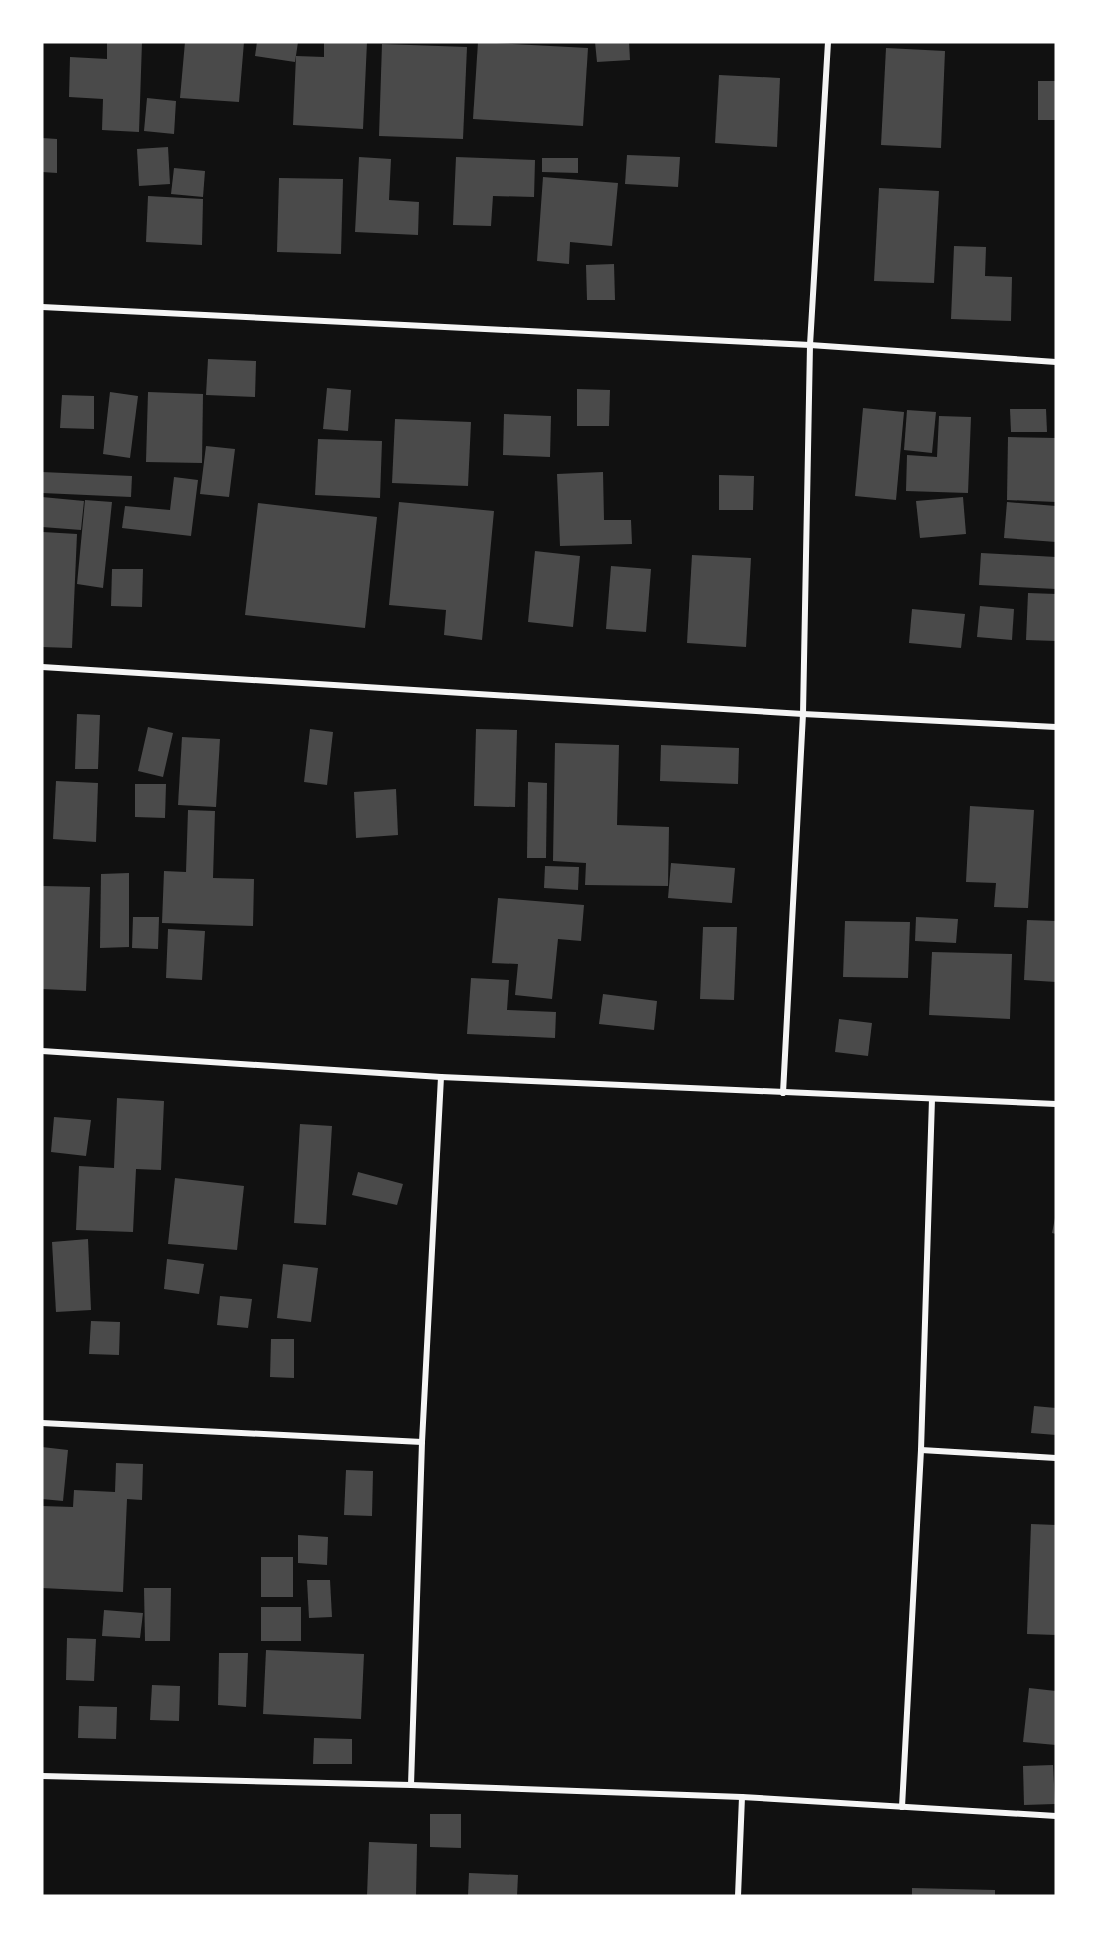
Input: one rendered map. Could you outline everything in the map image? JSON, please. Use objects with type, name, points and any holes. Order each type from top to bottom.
[{"type":"street","points":[[783,1093],[803,714],[810,345],[828,42]]},
{"type":"street","points":[[42,307],[810,345],[1056,362]]},
{"type":"street","points":[[42,667],[803,714],[1056,727]]},
{"type":"street","points":[[42,1051],[441,1077],[1056,1104]]},
{"type":"street","points":[[411,1785],[422,1442],[441,1077]]},
{"type":"street","points":[[902,1806],[921,1449],[932,1099]]},
{"type":"street","points":[[42,1423],[422,1442]]},
{"type":"street","points":[[921,1449],[1056,1458]]},
{"type":"street","points":[[42,1776],[411,1785],[742,1797],[1056,1816]]},
{"type":"street","points":[[738,1896],[742,1797]]},
{"type":"building","points":[[107,42],[142,42],[139,132],[102,130],[103,99],[69,97],[70,57],[107,59]]},
{"type":"building","points":[[185,42],[244,42],[239,102],[180,98]]},
{"type":"building","points":[[257,42],[298,42],[295,62],[255,56]]},
{"type":"building","points":[[324,42],[367,42],[363,129],[293,125],[296,56],[324,57]]},
{"type":"building","points":[[478,42],[588,48],[583,126],[473,119]]},
{"type":"building","points":[[595,42],[629,42],[630,60],[597,62]]},
{"type":"building","points":[[382,44],[467,47],[463,139],[379,136]]},
{"type":"building","points":[[886,48],[945,51],[941,148],[881,145]]},
{"type":"building","points":[[719,75],[780,78],[777,147],[715,143]]},
{"type":"building","points":[[1038,81],[1056,81],[1056,120],[1038,120]]},
{"type":"building","points":[[147,98],[176,101],[174,134],[144,131]]},
{"type":"building","points":[[42,138],[57,139],[57,173],[42,172]]},
{"type":"building","points":[[168,147],[170,184],[139,186],[137,149]]},
{"type":"building","points":[[627,155],[680,157],[678,187],[625,184]]},
{"type":"building","points":[[359,157],[391,159],[389,200],[419,202],[418,235],[355,232]]},
{"type":"building","points":[[456,157],[535,160],[534,197],[493,196],[491,226],[453,225]]},
{"type":"building","points":[[542,158],[578,158],[578,173],[542,172]]},
{"type":"building","points":[[174,168],[205,171],[203,197],[171,194]]},
{"type":"building","points":[[543,177],[618,183],[612,246],[570,242],[569,264],[537,261]]},
{"type":"building","points":[[279,178],[343,179],[341,254],[277,252]]},
{"type":"building","points":[[879,188],[939,191],[934,283],[874,281]]},
{"type":"building","points":[[148,196],[203,199],[202,245],[146,242]]},
{"type":"building","points":[[954,246],[986,247],[985,276],[1012,277],[1011,321],[951,319]]},
{"type":"building","points":[[614,264],[615,300],[587,300],[586,265]]},
{"type":"building","points":[[208,359],[256,361],[255,397],[206,395]]},
{"type":"building","points":[[327,388],[351,390],[348,431],[323,429]]},
{"type":"building","points":[[577,389],[610,390],[609,426],[577,426]]},
{"type":"building","points":[[110,392],[138,396],[130,458],[103,454]]},
{"type":"building","points":[[148,392],[203,394],[202,463],[146,462]]},
{"type":"building","points":[[62,395],[94,396],[94,429],[60,428]]},
{"type":"building","points":[[863,408],[904,412],[896,500],[855,496]]},
{"type":"building","points":[[1010,409],[1046,409],[1047,432],[1011,432]]},
{"type":"building","points":[[907,410],[936,412],[932,453],[904,450]]},
{"type":"building","points":[[504,414],[551,416],[550,457],[503,455]]},
{"type":"building","points":[[939,416],[971,417],[968,493],[906,491],[907,455],[937,457]]},
{"type":"building","points":[[395,419],[471,422],[468,486],[392,483]]},
{"type":"building","points":[[1008,437],[1056,438],[1056,502],[1007,500]]},
{"type":"building","points":[[318,439],[382,441],[380,498],[315,495]]},
{"type":"building","points":[[206,446],[235,449],[229,497],[200,494]]},
{"type":"building","points":[[42,472],[132,476],[131,497],[42,493]]},
{"type":"building","points":[[603,472],[604,520],[631,520],[632,544],[560,546],[557,474]]},
{"type":"building","points":[[719,475],[754,476],[753,510],[719,510]]},
{"type":"building","points":[[174,477],[198,480],[191,536],[122,528],[125,506],[170,510]]},
{"type":"building","points":[[42,497],[84,501],[81,530],[42,527]]},
{"type":"building","points":[[963,497],[966,534],[920,538],[916,501]]},
{"type":"building","points":[[85,500],[112,502],[103,588],[77,584]]},
{"type":"building","points":[[399,502],[494,511],[482,640],[444,635],[446,610],[389,605]]},
{"type":"building","points":[[1007,502],[1056,506],[1056,542],[1004,538]]},
{"type":"building","points":[[258,503],[377,517],[365,628],[245,615]]},
{"type":"building","points":[[43,532],[77,534],[72,648],[42,647]]},
{"type":"building","points":[[535,551],[580,556],[573,627],[528,622]]},
{"type":"building","points":[[981,553],[1056,557],[1056,589],[979,585]]},
{"type":"building","points":[[692,555],[751,558],[746,647],[687,643]]},
{"type":"building","points":[[611,566],[651,569],[646,632],[606,629]]},
{"type":"building","points":[[112,569],[143,569],[142,607],[111,606]]},
{"type":"building","points":[[1028,593],[1056,594],[1056,641],[1026,640]]},
{"type":"building","points":[[980,606],[1014,609],[1012,640],[977,637]]},
{"type":"building","points":[[912,609],[965,614],[961,648],[909,643]]},
{"type":"building","points":[[77,714],[100,715],[98,769],[75,769]]},
{"type":"building","points":[[148,727],[173,733],[163,777],[138,771]]},
{"type":"building","points":[[310,729],[333,732],[327,785],[304,782]]},
{"type":"building","points":[[476,729],[517,730],[515,807],[474,806]]},
{"type":"building","points":[[182,737],[220,739],[216,807],[178,805]]},
{"type":"building","points":[[555,743],[619,745],[617,825],[669,827],[668,886],[585,885],[586,863],[553,861]]},
{"type":"building","points":[[661,745],[739,748],[738,784],[660,781]]},
{"type":"building","points":[[56,781],[98,783],[96,842],[53,839]]},
{"type":"building","points":[[528,782],[547,783],[546,858],[527,858]]},
{"type":"building","points":[[135,784],[166,784],[165,818],[135,817]]},
{"type":"building","points":[[396,789],[398,835],[356,838],[354,792]]},
{"type":"building","points":[[970,806],[1034,810],[1028,908],[994,907],[996,883],[966,882]]},
{"type":"building","points":[[188,810],[215,811],[213,878],[254,879],[253,926],[162,923],[164,871],[186,872]]},
{"type":"building","points":[[671,863],[735,868],[732,903],[668,898]]},
{"type":"building","points":[[545,866],[579,867],[578,890],[544,888]]},
{"type":"building","points":[[129,873],[129,947],[100,948],[101,874]]},
{"type":"building","points":[[42,886],[90,887],[86,991],[42,989]]},
{"type":"building","points":[[498,898],[584,905],[581,941],[558,939],[552,999],[515,995],[518,964],[492,963]]},
{"type":"building","points":[[133,917],[159,917],[158,949],[132,948]]},
{"type":"building","points":[[916,917],[958,919],[956,943],[915,941]]},
{"type":"building","points":[[1027,920],[1056,921],[1056,982],[1024,980]]},
{"type":"building","points":[[845,921],[910,922],[908,978],[843,977]]},
{"type":"building","points":[[703,927],[737,927],[734,1000],[700,999]]},
{"type":"building","points":[[168,929],[205,931],[202,980],[166,978]]},
{"type":"building","points":[[932,952],[1012,954],[1010,1019],[929,1015]]},
{"type":"building","points":[[471,978],[509,980],[507,1010],[556,1012],[555,1038],[467,1034]]},
{"type":"building","points":[[603,994],[657,1001],[654,1030],[599,1024]]},
{"type":"building","points":[[839,1019],[872,1023],[868,1056],[835,1052]]},
{"type":"building","points":[[117,1098],[164,1101],[161,1170],[136,1169],[133,1232],[76,1230],[79,1166],[114,1168]]},
{"type":"building","points":[[54,1117],[91,1120],[86,1156],[51,1152]]},
{"type":"building","points":[[300,1124],[332,1126],[326,1225],[294,1223]]},
{"type":"building","points":[[358,1172],[403,1184],[397,1205],[352,1195]]},
{"type":"building","points":[[175,1178],[244,1186],[237,1250],[168,1244]]},
{"type":"building","points":[[1056,1218],[1056,1234],[1052,1233]]},
{"type":"building","points":[[88,1239],[91,1310],[56,1312],[52,1242]]},
{"type":"building","points":[[167,1259],[204,1264],[199,1294],[164,1289]]},
{"type":"building","points":[[283,1264],[318,1268],[311,1322],[277,1318]]},
{"type":"building","points":[[220,1296],[252,1299],[248,1328],[217,1325]]},
{"type":"building","points":[[91,1321],[120,1322],[119,1355],[89,1354]]},
{"type":"building","points":[[271,1339],[294,1339],[294,1378],[270,1377]]},
{"type":"building","points":[[1034,1406],[1056,1408],[1056,1435],[1031,1433]]},
{"type":"building","points":[[42,1447],[68,1450],[63,1501],[42,1499]]},
{"type":"building","points":[[116,1463],[143,1464],[142,1500],[127,1499],[123,1592],[42,1588],[42,1506],[73,1507],[74,1490],[115,1492]]},
{"type":"building","points":[[346,1470],[373,1471],[372,1516],[344,1515]]},
{"type":"building","points":[[1031,1524],[1056,1525],[1056,1635],[1027,1634]]},
{"type":"building","points":[[298,1535],[328,1537],[327,1565],[298,1563]]},
{"type":"building","points":[[261,1557],[293,1557],[293,1597],[261,1597]]},
{"type":"building","points":[[307,1580],[330,1580],[332,1617],[309,1618]]},
{"type":"building","points":[[144,1588],[171,1588],[170,1641],[145,1641]]},
{"type":"building","points":[[261,1607],[301,1607],[301,1641],[261,1641]]},
{"type":"building","points":[[104,1610],[143,1613],[140,1638],[102,1636]]},
{"type":"building","points":[[67,1638],[96,1639],[94,1681],[66,1680]]},
{"type":"building","points":[[266,1650],[364,1654],[361,1719],[263,1714]]},
{"type":"building","points":[[219,1653],[248,1653],[246,1707],[218,1705]]},
{"type":"building","points":[[152,1685],[180,1686],[179,1721],[150,1720]]},
{"type":"building","points":[[1029,1688],[1056,1691],[1056,1745],[1023,1742]]},
{"type":"building","points":[[79,1706],[117,1707],[116,1739],[78,1738]]},
{"type":"building","points":[[314,1738],[352,1739],[352,1764],[313,1764]]},
{"type":"building","points":[[1053,1765],[1055,1804],[1024,1805],[1023,1766]]},
{"type":"building","points":[[430,1814],[461,1814],[461,1848],[430,1847]]},
{"type":"building","points":[[369,1842],[417,1844],[416,1896],[367,1896]]},
{"type":"building","points":[[469,1873],[518,1875],[517,1896],[468,1896]]},
{"type":"building","points":[[912,1888],[995,1890],[995,1896],[912,1896]]}]
